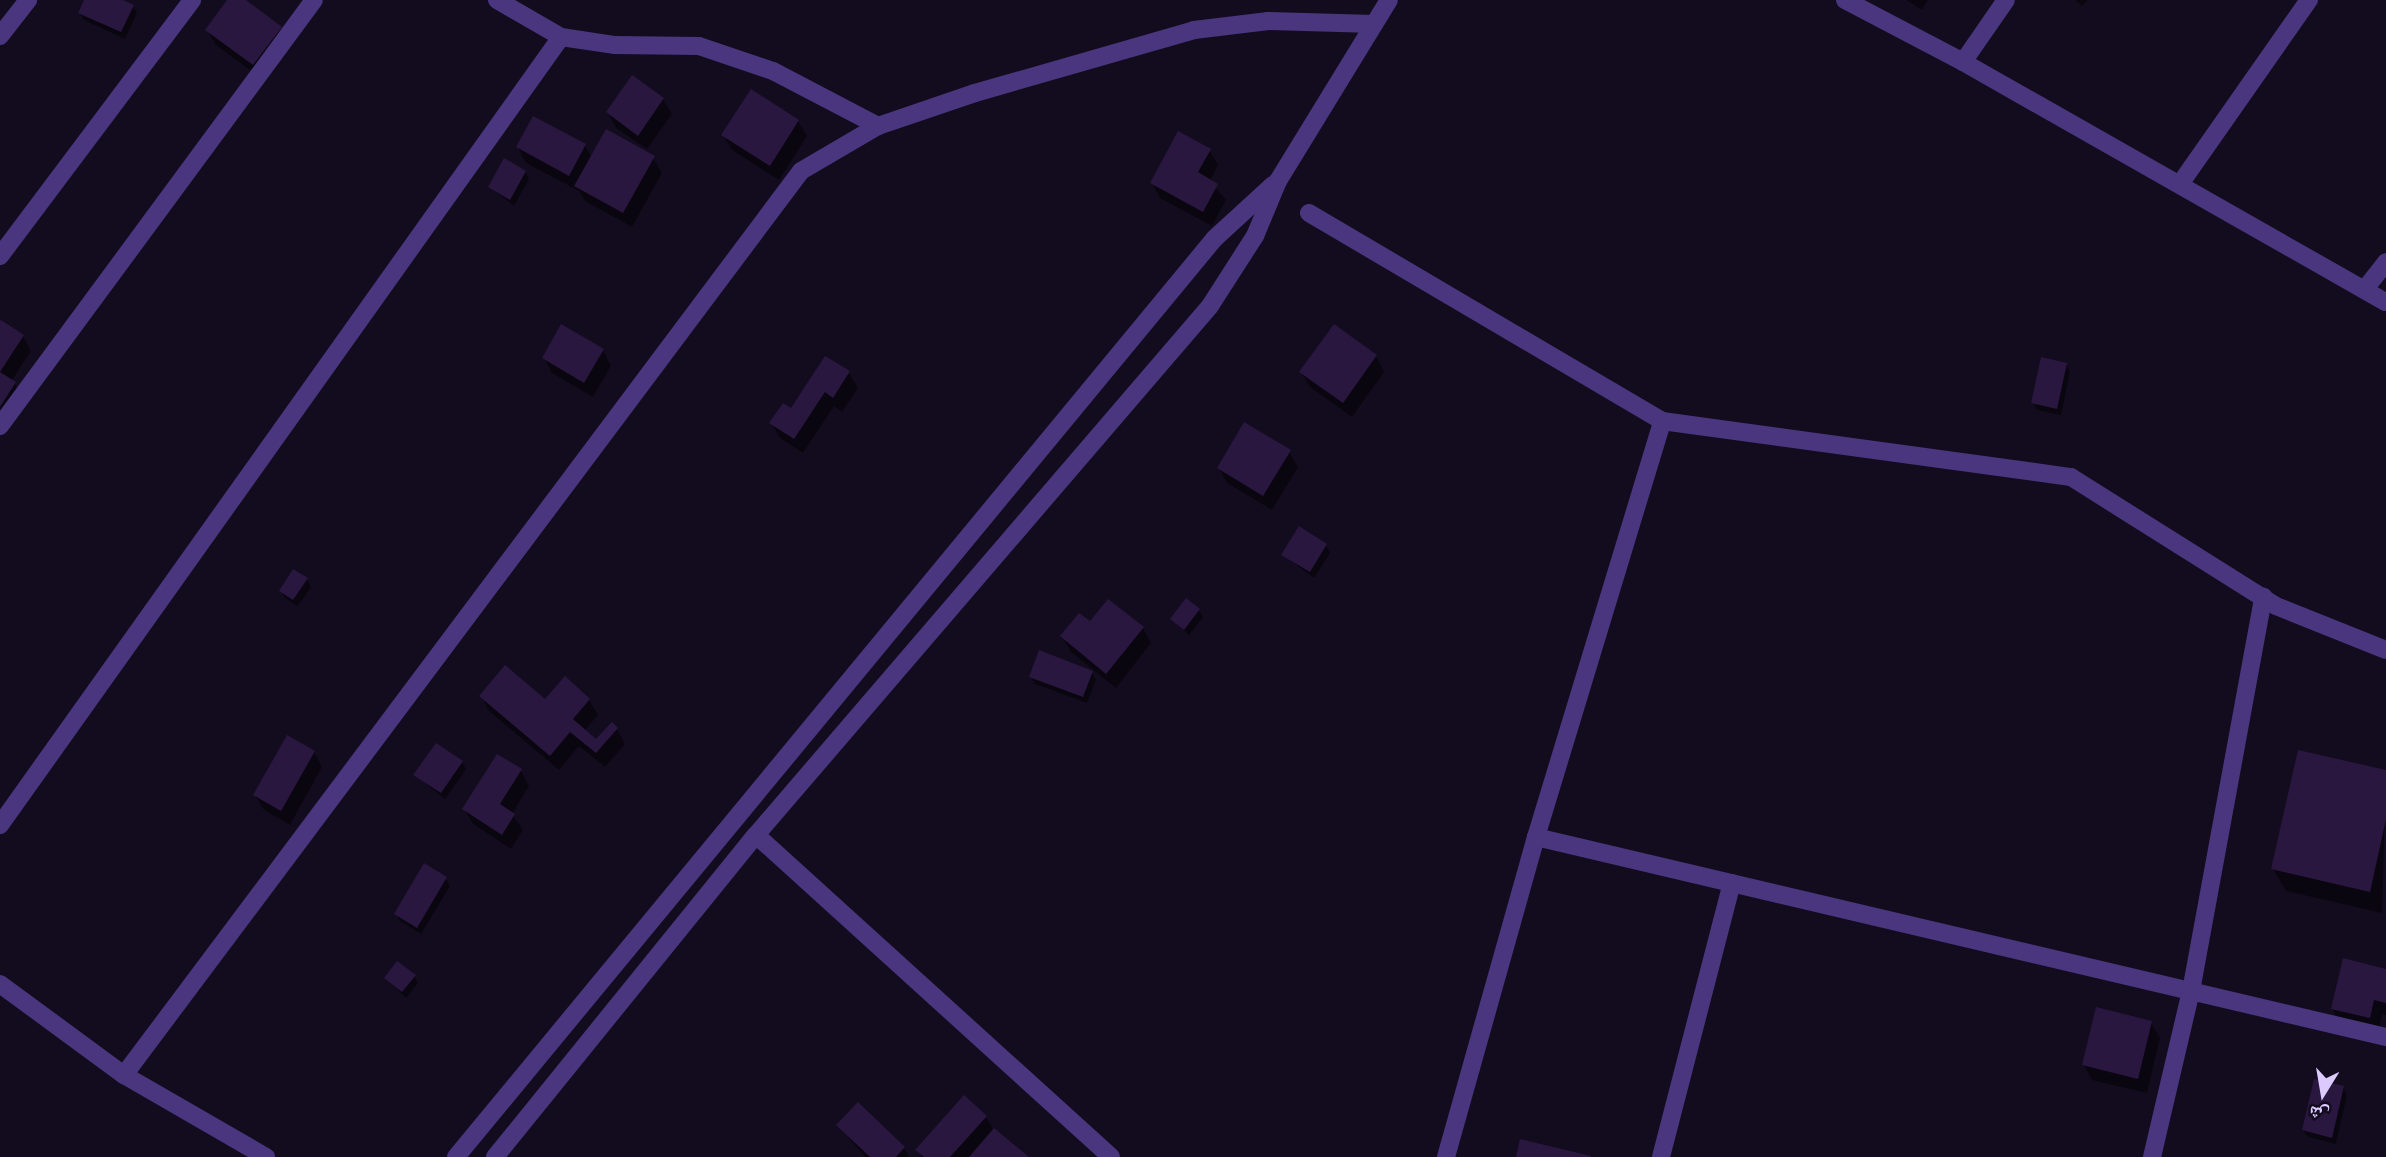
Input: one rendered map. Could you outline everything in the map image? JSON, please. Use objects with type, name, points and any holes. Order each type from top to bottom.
[{"type":"street","points":[[0,36],[28,0]]},
{"type":"street","points":[[0,256],[192,0]]},
{"type":"street","points":[[0,426],[314,0]]},
{"type":"street","points":[[497,0],[561,37],[615,45],[699,46],[773,71],[877,126]]},
{"type":"street","points":[[495,1157],[756,835],[1210,306],[1255,236],[1278,181],[1389,0]]},
{"type":"street","points":[[1845,0],[1964,62],[2386,302]]},
{"type":"street","points":[[1964,62],[2006,0]]},
{"type":"street","points":[[2180,184],[2309,0]]},
{"type":"street","points":[[124,1075],[801,171],[877,126],[975,93],[1194,30],[1268,21],[1374,24]]},
{"type":"street","points":[[0,825],[561,37]]},
{"type":"street","points":[[456,1157],[1214,239],[1278,181]]},
{"type":"street","points":[[1309,213],[1662,421],[2071,477],[2263,597],[2386,650]]},
{"type":"street","points":[[2365,289],[2386,262]]},
{"type":"street","points":[[1446,1157],[1536,836],[1662,421]]},
{"type":"street","points":[[2152,1157],[2191,991],[2263,597]]},
{"type":"street","points":[[756,835],[1111,1157]]},
{"type":"street","points":[[1536,836],[2386,1037]]},
{"type":"street","points":[[1661,1157],[1732,883]]},
{"type":"street","points":[[0,984],[124,1075],[266,1157]]},
{"type":"building","points":[[84,0],[123,0],[134,5],[121,32],[78,13]]},
{"type":"building","points":[[227,0],[246,0],[282,27],[253,65],[205,30]]},
{"type":"building","points":[[632,75],[664,98],[638,136],[606,112]]},
{"type":"building","points":[[751,89],[799,120],[770,166],[721,135]]},
{"type":"building","points":[[533,116],[586,144],[569,176],[516,147]]},
{"type":"building","points":[[606,129],[655,156],[623,213],[574,186]]},
{"type":"building","points":[[1178,131],[1211,149],[1198,172],[1218,184],[1203,212],[1150,183]]},
{"type":"building","points":[[504,158],[526,171],[510,200],[488,187]]},
{"type":"building","points":[[1,320],[24,335],[0,372],[0,321]]},
{"type":"building","points":[[561,324],[604,349],[584,383],[542,358]]},
{"type":"building","points":[[1334,324],[1377,355],[1343,403],[1299,372]]},
{"type":"building","points":[[825,356],[850,371],[833,398],[825,392],[794,439],[769,423],[783,403],[791,408]]},
{"type":"building","points":[[2041,357],[2067,363],[2057,409],[2031,403]]},
{"type":"building","points":[[0,372],[16,382],[0,407]]},
{"type":"building","points":[[1244,422],[1291,450],[1263,496],[1217,468]]},
{"type":"building","points":[[1299,526],[1327,544],[1310,572],[1281,555]]},
{"type":"building","points":[[293,569],[308,578],[293,600],[279,591]]},
{"type":"building","points":[[1186,598],[1200,609],[1184,630],[1170,619]]},
{"type":"building","points":[[1108,599],[1144,627],[1106,674],[1060,636],[1079,613],[1090,621]]},
{"type":"building","points":[[1039,650],[1093,671],[1083,697],[1029,677]]},
{"type":"building","points":[[505,665],[545,699],[565,676],[590,699],[573,719],[596,739],[612,722],[618,728],[596,753],[570,732],[550,756],[479,696]]},
{"type":"building","points":[[287,735],[315,751],[281,811],[253,795]]},
{"type":"building","points":[[436,743],[463,761],[441,793],[413,775]]},
{"type":"building","points":[[2298,750],[2386,770],[2386,819],[2370,892],[2271,869]]},
{"type":"building","points":[[497,754],[522,769],[500,804],[515,814],[502,835],[462,809]]},
{"type":"building","points":[[424,863],[447,877],[417,928],[394,914]]},
{"type":"building","points":[[2343,958],[2386,969],[2386,1003],[2374,1000],[2370,1018],[2331,1009]]},
{"type":"building","points":[[397,961],[416,975],[402,992],[384,978]]},
{"type":"building","points":[[2096,1007],[2152,1021],[2138,1079],[2082,1065]]},
{"type":"building","points":[[2314,1079],[2344,1086],[2332,1138],[2302,1130]]},
{"type":"building","points":[[964,1095],[987,1116],[950,1157],[924,1157],[915,1150]]},
{"type":"building","points":[[858,1102],[905,1147],[896,1157],[870,1157],[836,1125]]},
{"type":"building","points":[[994,1128],[1029,1157],[969,1157]]},
{"type":"building","points":[[1520,1139],[1591,1156],[1591,1157],[1516,1157]]}]
